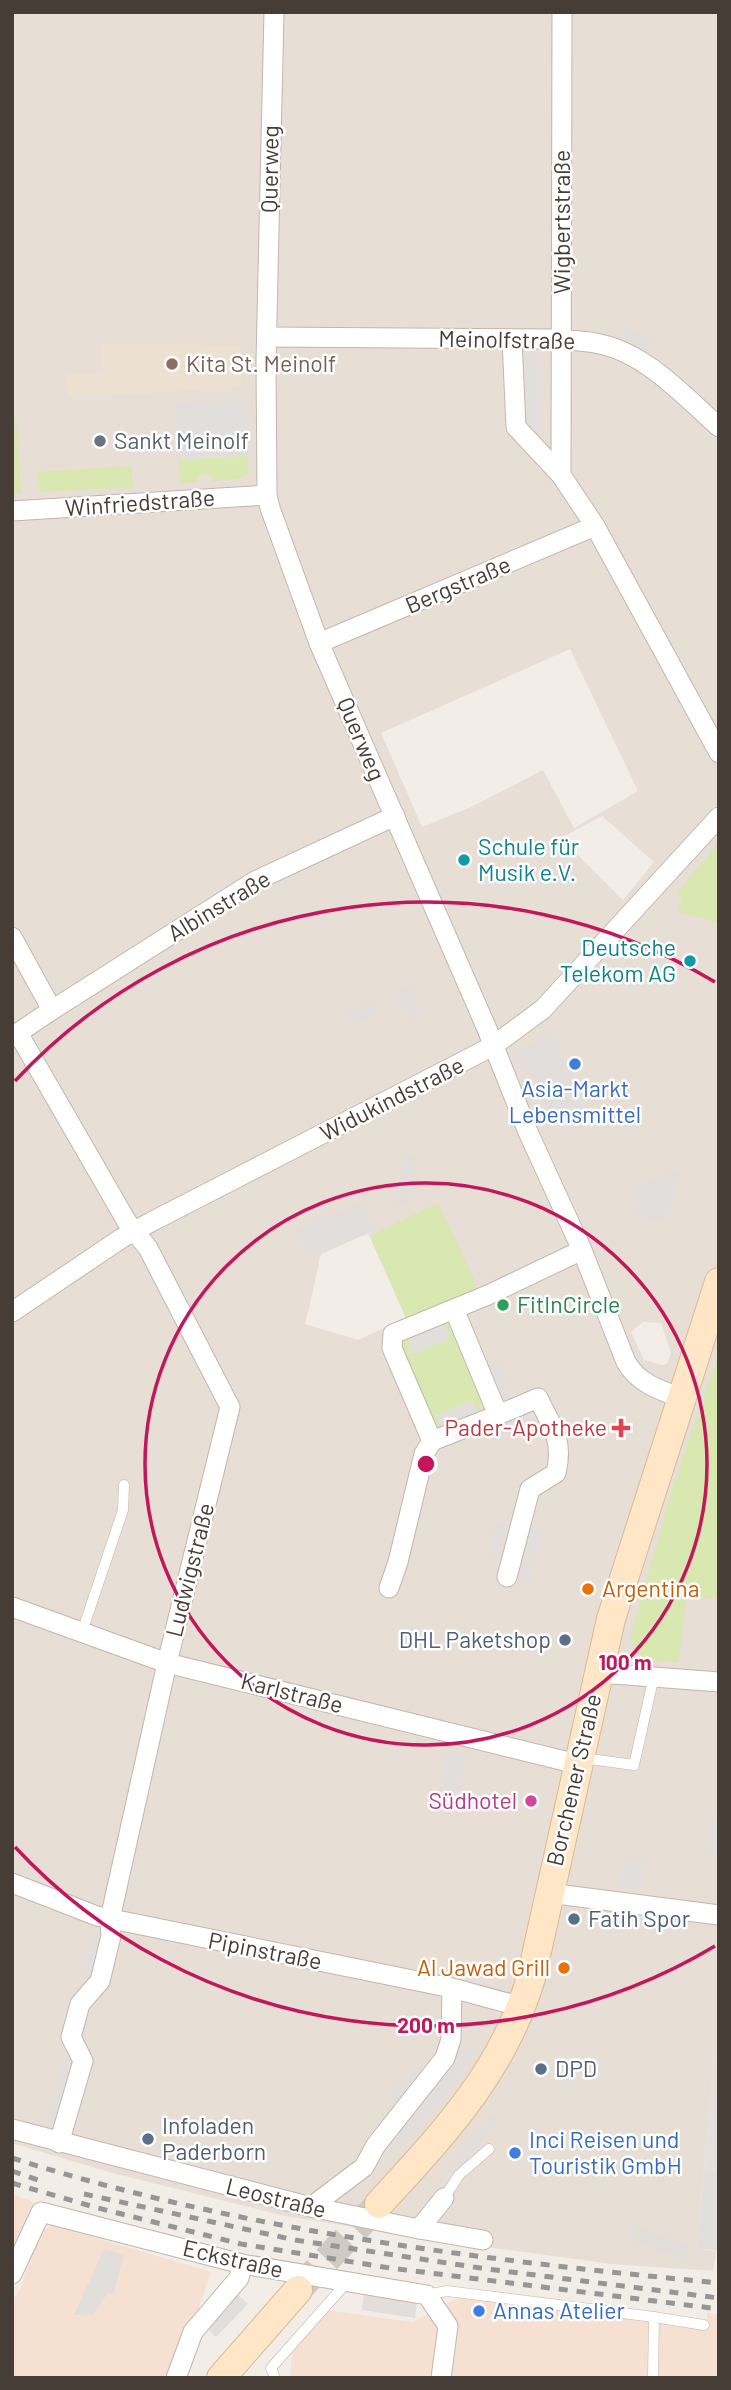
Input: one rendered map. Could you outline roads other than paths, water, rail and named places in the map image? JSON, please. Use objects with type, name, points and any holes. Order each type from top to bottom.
[{"type":"main road","name":"Borchener Straße","points":[[379,2204],[437,2141],[470,2100],[493,2067],[522,2007],[531,1978],[611,1619],[719,1282]]},
{"type":"main road","points":[[221,2378],[299,2290]]},
{"type":"street","name":"Querweg","points":[[274,12],[267,337],[267,495],[270,508],[319,643],[528,1132],[582,1250],[626,1362],[638,1377],[653,1388],[681,1398]]},
{"type":"street","name":"Wigbertstraße","points":[[561,475],[562,12]]},
{"type":"street","name":"Meinolfstraße","points":[[267,337],[562,339],[600,344],[638,359],[719,427]]},
{"type":"street","points":[[512,339],[516,427],[561,475],[595,526],[719,753]]},
{"type":"street","name":"Winfriedstraße","points":[[12,511],[267,495]]},
{"type":"street","name":"Bergstraße","points":[[319,643],[595,526]]},
{"type":"street","name":"Albinstraße","points":[[15,1035],[255,881],[394,816]]},
{"type":"street","name":"Widukindstraße","points":[[12,1312],[135,1231],[493,1046],[544,1009],[719,817]]},
{"type":"street","points":[[12,937],[44,1015]]},
{"type":"street","name":"Ludwigstraße","points":[[15,1035],[127,1222],[148,1248],[230,1407],[167,1662],[110,1919],[111,1936],[100,1981],[80,2004],[71,2037],[83,2061],[59,2143]]},
{"type":"street","points":[[432,1441],[392,1348],[393,1334],[454,1310],[582,1250]]},
{"type":"street","points":[[454,1310],[498,1415]]},
{"type":"street","points":[[389,1588],[398,1562],[424,1454],[432,1441],[538,1398],[554,1430],[561,1454],[556,1473],[530,1489],[508,1577]]},
{"type":"street","name":"Karlstraße","points":[[12,1606],[167,1662],[578,1760]]},
{"type":"street","points":[[597,1675],[654,1676],[719,1682]]},
{"type":"street","name":"Pipinstraße","points":[[12,1883],[97,1916],[452,1988],[522,2007]]},
{"type":"street","points":[[550,1893],[719,1915]]},
{"type":"street","points":[[311,2207],[364,2166],[376,2145],[445,2058],[451,2039],[452,1988]]},
{"type":"street","name":"Leostraße","points":[[12,2129],[311,2207],[483,2240]]},
{"type":"street","points":[[419,2229],[444,2198]]},
{"type":"street","name":"Eckstraße","points":[[12,2274],[41,2212],[242,2264],[427,2295]]},
{"type":"street","points":[[176,2378],[193,2332],[239,2278],[242,2264]]},
{"type":"street","points":[[427,2295],[447,2326],[441,2378]]},
{"type":"lane","points":[[82,1632],[123,1510],[124,1485]]},
{"type":"lane","points":[[578,1760],[634,1765],[654,1676]]},
{"type":"lane","points":[[444,2198],[459,2175],[489,2148]]},
{"type":"lane","points":[[275,2378],[271,2368],[341,2289],[343,2281]]},
{"type":"lane","points":[[427,2295],[447,2291],[704,2325]]},
{"type":"lane","points":[[653,2378],[654,2317]]},
{"type":"tunnel","points":[[298,2290],[379,2204]]},
{"type":"railway","points":[[12,2158],[98,2183],[274,2224],[451,2253],[719,2283]]},
{"type":"railway","points":[[12,2171],[44,2182]]},
{"type":"railway","points":[[12,2183],[241,2244],[390,2268],[719,2309]]},
{"type":"railway","points":[[84,2194],[295,2240],[487,2269],[719,2298]]},
{"type":"place","name":"Kita St. Meinolf","points":[[172,364]]},
{"type":"place","name":"Sankt Meinolf","points":[[100,441]]},
{"type":"place","name":"Schule für Musik e.V.","points":[[464,860]]},
{"type":"place","name":"Deutsche Telekom AG","points":[[690,961]]},
{"type":"place","name":"Asia-Markt Lebensmittel","points":[[575,1064]]},
{"type":"place","name":"FitInCircle","points":[[503,1305]]},
{"type":"place","name":"Pader-Apotheke","points":[[621,1428]]},
{"type":"place","name":"Argentina","points":[[588,1589]]},
{"type":"place","name":"DHL Paketshop","points":[[565,1640]]},
{"type":"place","name":"Südhotel","points":[[531,1801]]},
{"type":"place","name":"Fatih Spor","points":[[574,1919]]},
{"type":"place","name":"Al Jawad Grill","points":[[564,1968]]},
{"type":"place","name":"DPD","points":[[541,2069]]},
{"type":"place","name":"Infoladen Paderborn","points":[[148,2139]]},
{"type":"place","name":"Inci Reisen und Touristik GmbH","points":[[515,2153]]},
{"type":"place","name":"Annas Atelier","points":[[479,2311]]}]
